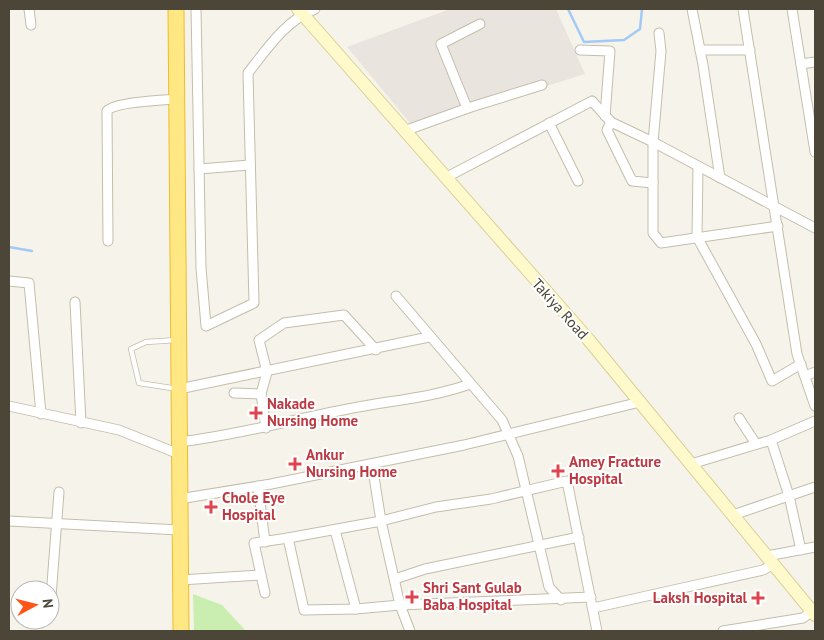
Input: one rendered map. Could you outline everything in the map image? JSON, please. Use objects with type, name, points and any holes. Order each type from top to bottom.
[{"type":"highway","points":[[176,9],[181,631]]},
{"type":"main road","name":"Takiya Road","points":[[300,11],[588,339],[814,613]]},
{"type":"street","points":[[29,9],[31,25]]},
{"type":"street","points":[[196,9],[201,268],[206,326],[254,304],[248,73],[300,11],[315,9]]},
{"type":"street","points":[[692,9],[720,178]]},
{"type":"street","points":[[744,9],[800,364],[815,406]]},
{"type":"street","points":[[792,9],[801,64],[812,106],[815,152]]},
{"type":"street","points":[[467,108],[441,44],[480,24]]},
{"type":"street","points":[[659,33],[661,51],[653,142],[653,233],[660,244],[778,226]]},
{"type":"street","points":[[580,50],[610,50],[607,130],[632,181],[653,183]]},
{"type":"street","points":[[700,50],[750,50]]},
{"type":"street","points":[[801,64],[815,62]]},
{"type":"street","points":[[404,131],[467,108],[542,85]]},
{"type":"street","points":[[108,241],[107,111],[120,105],[177,99]]},
{"type":"street","points":[[445,178],[592,101],[608,119],[815,228]]},
{"type":"street","points":[[549,123],[578,180]]},
{"type":"street","points":[[199,169],[250,165]]},
{"type":"street","points":[[698,166],[697,237],[756,344],[772,381],[800,364]]},
{"type":"street","points":[[9,282],[29,283],[41,414]]},
{"type":"street","points":[[396,296],[502,420],[518,456],[549,587],[561,600]]},
{"type":"street","points":[[75,302],[82,423]]},
{"type":"street","points":[[266,428],[261,394],[267,372],[259,340],[284,323],[344,315],[376,350]]},
{"type":"street","points":[[179,389],[376,350],[430,337]]},
{"type":"street","points":[[805,376],[815,372]]},
{"type":"street","points":[[9,406],[118,430],[179,448],[358,407],[446,392],[470,384]]},
{"type":"street","points":[[234,393],[261,394]]},
{"type":"street","points":[[179,499],[372,464],[640,402]]},
{"type":"street","points":[[739,418],[756,444]]},
{"type":"street","points":[[691,464],[771,440],[815,422]]},
{"type":"street","points":[[771,440],[789,496],[801,550]]},
{"type":"street","points":[[372,464],[380,521],[400,605],[410,631]]},
{"type":"street","points":[[265,593],[254,543],[335,530],[436,507],[526,491],[567,481],[597,631]]},
{"type":"street","points":[[258,486],[264,542]]},
{"type":"street","points":[[733,515],[815,487]]},
{"type":"street","points":[[52,580],[59,492]]},
{"type":"street","points":[[9,521],[179,530]]},
{"type":"street","points":[[335,530],[356,609]]},
{"type":"street","points":[[395,579],[425,569],[579,537]]},
{"type":"street","points":[[288,538],[304,610],[561,600],[591,597]]},
{"type":"street","points":[[593,608],[763,570],[770,560],[815,547]]},
{"type":"street","points":[[180,580],[261,575]]},
{"type":"street","points":[[723,631],[803,618],[814,613]]},
{"type":"lane","points":[[178,340],[146,342],[131,349],[139,383],[179,389]]},
{"type":"shaded area","points":[[450,9],[556,9],[585,74],[414,128],[347,47]]},
{"type":"green space","points":[[193,594],[222,605],[246,631],[194,631]]},
{"type":"waterway","points":[[568,9],[584,42],[624,40],[640,29],[642,9]]},
{"type":"waterway","points":[[9,247],[32,251]]},
{"type":"place","name":"Nakade Nursing Home","points":[[256,413]]},
{"type":"place","name":"Ankur Nursing Home","points":[[295,464]]},
{"type":"place","name":"Amey Fracture Hospital","points":[[558,471]]},
{"type":"place","name":"Chole Eye Hospital","points":[[211,507]]},
{"type":"place","name":"Shri Sant Gulab Baba Hospital","points":[[412,597]]},
{"type":"place","name":"Laksh Hospital","points":[[758,598]]}]
